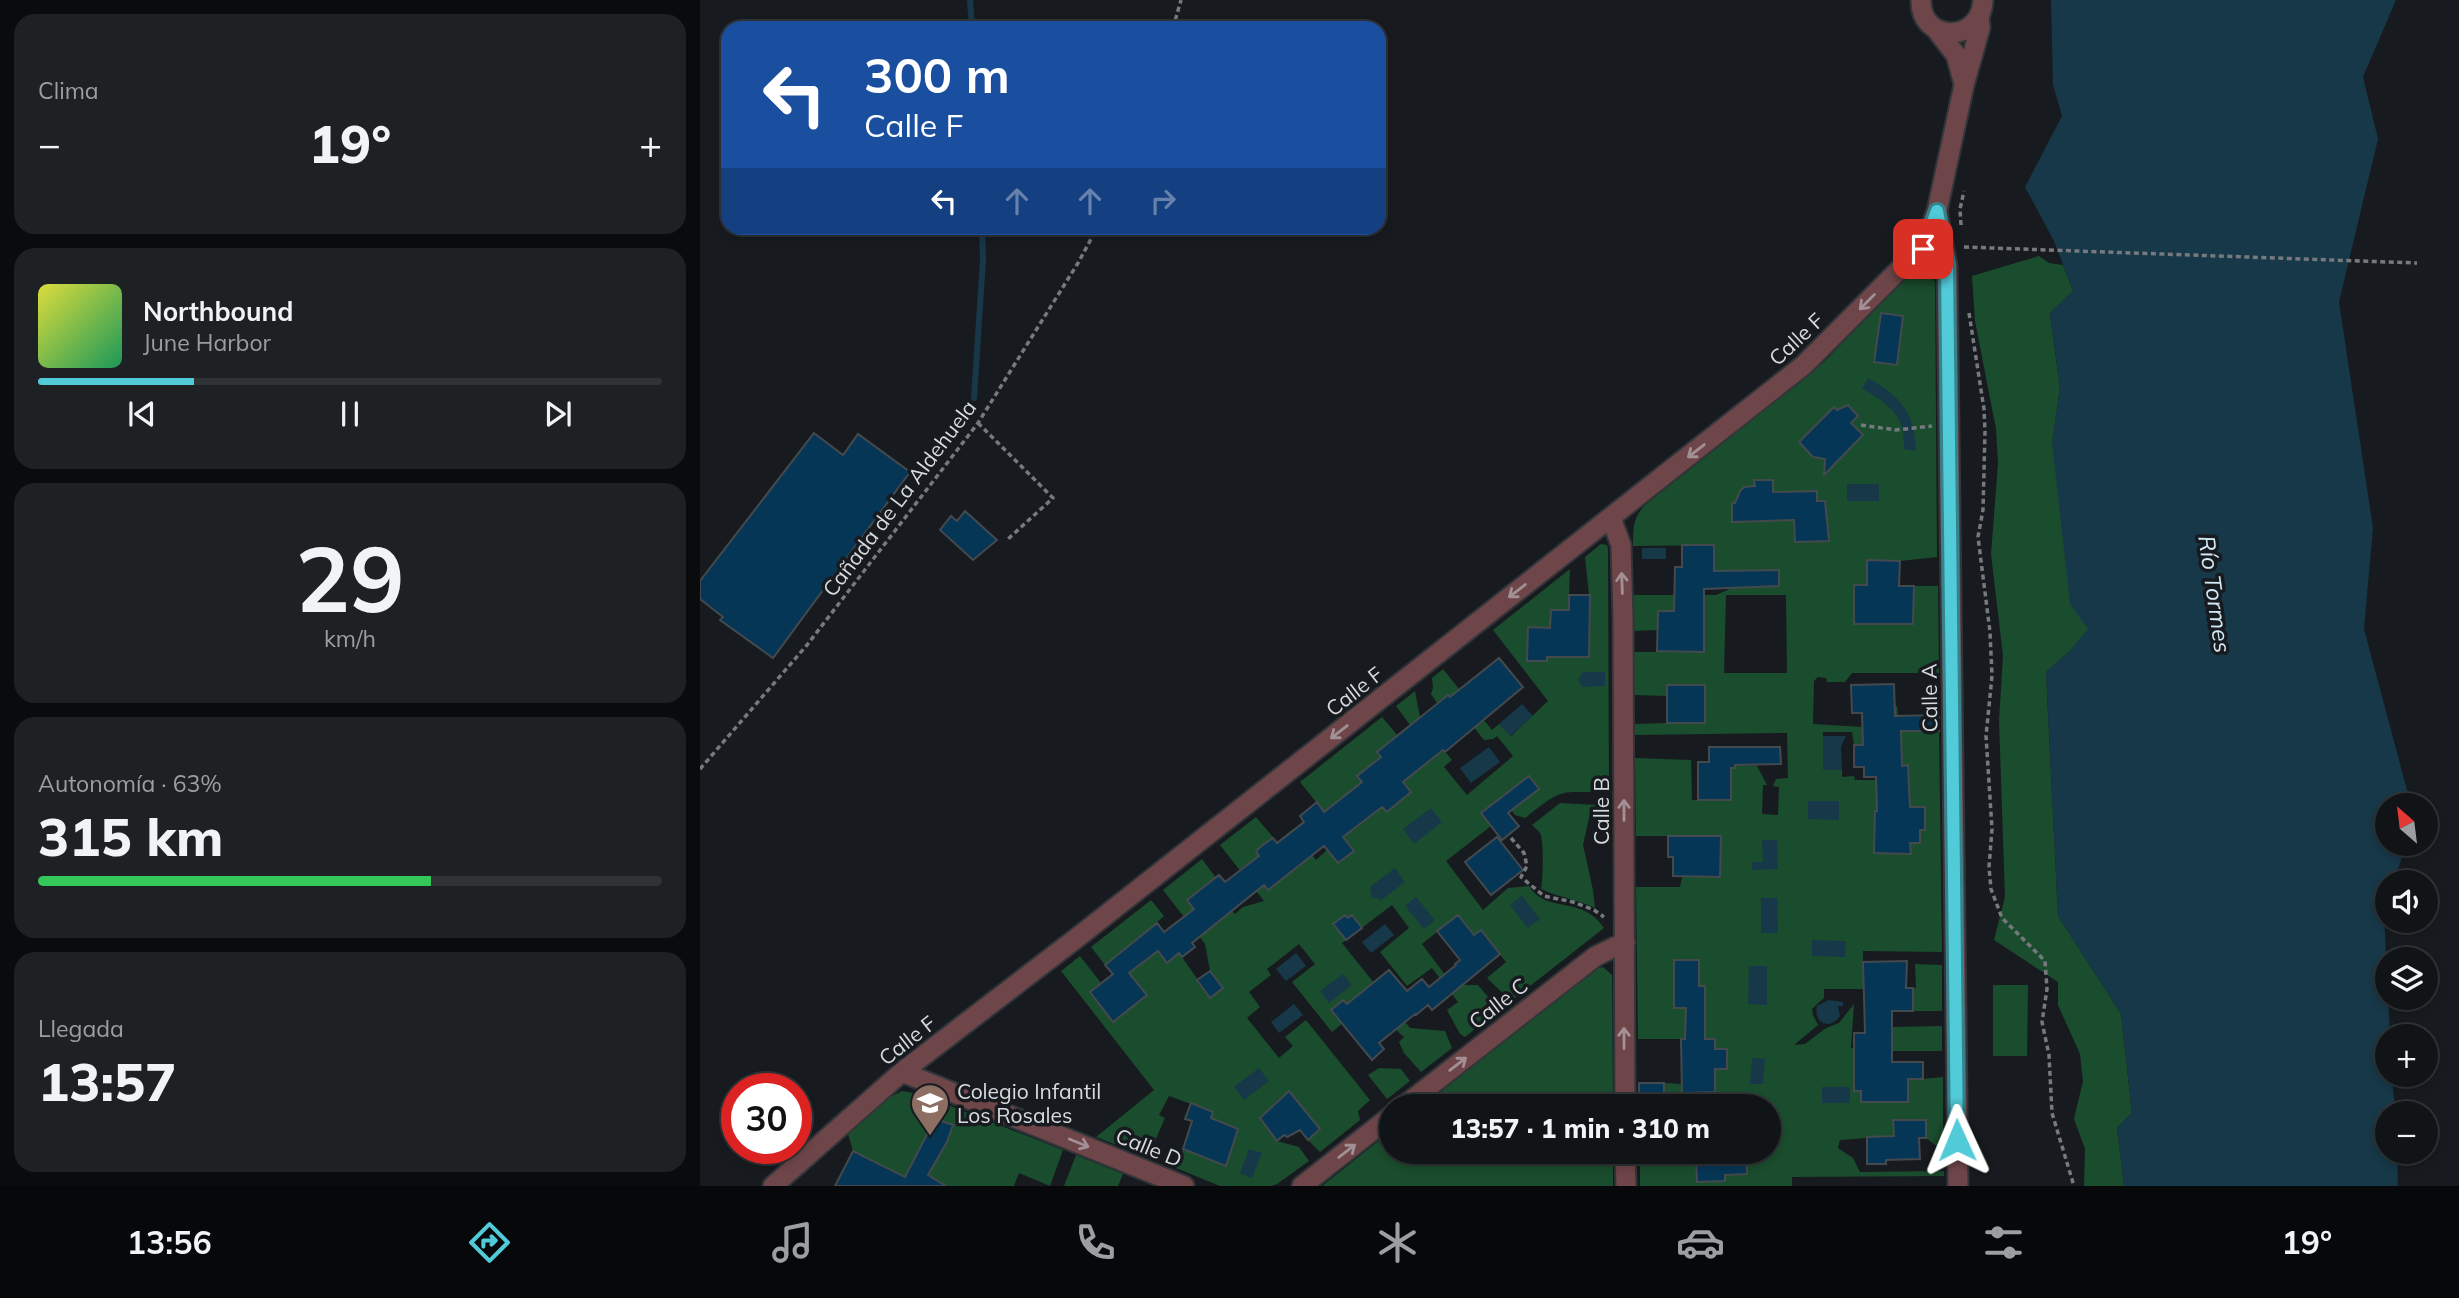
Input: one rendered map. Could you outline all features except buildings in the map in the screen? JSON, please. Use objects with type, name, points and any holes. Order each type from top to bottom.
[{"type":"street","points":[[1902,0],[1927,16],[1946,33],[1956,33],[1973,24],[1981,8]]},
{"type":"street","points":[[1937,211],[1964,85],[1980,28],[1981,8]]},
{"type":"street","points":[[1927,16],[1956,55],[1964,85]]},
{"type":"street","name":"Calle F","points":[[773,1186],[902,1072],[1089,929],[1804,365],[1923,249],[1937,211]]},
{"type":"street","name":"Calle A","points":[[1937,211],[1947,265],[1958,1186]]},
{"type":"street","name":"Calle B","points":[[1611,517],[1621,545],[1625,1094]]},
{"type":"street","name":"Calle C","points":[[1419,1094],[1596,956],[1625,942]]},
{"type":"street","name":"Calle D","points":[[902,1072],[1184,1186]]},
{"type":"street","points":[[1302,1186],[1379,1125]]},
{"type":"street","points":[[1625,1164],[1626,1186]]},
{"type":"path","points":[[1175,21],[1181,0]]},
{"type":"path","points":[[1962,235],[1960,209],[1965,182]]},
{"type":"path","name":"Cañada de La Aldehuela","points":[[700,769],[807,645],[978,423],[1093,235]]},
{"type":"path","points":[[1964,259],[1964,247],[2417,263]]},
{"type":"path","points":[[1969,311],[1985,431],[1983,510],[1978,537],[1990,632],[1992,676],[1986,736],[1992,830],[1989,867],[1991,889],[2002,918],[2045,961],[2047,989],[2042,1022],[2049,1055],[2052,1113],[2074,1186]]},
{"type":"path","points":[[978,423],[1053,498],[1008,539]]},
{"type":"path","points":[[1861,425],[1904,430],[1939,426]]},
{"type":"path","points":[[1511,838],[1524,853],[1527,866],[1521,877],[1544,896],[1594,910],[1609,921]]},
{"type":"green space","points":[[2039,256],[2049,263],[2063,265],[2073,291],[2050,313],[2060,388],[2052,443],[2089,629],[2070,651],[2046,672],[2058,916],[2121,1014],[2132,1113],[2117,1128],[2124,1186],[2084,1186],[2085,1149],[2074,1119],[2083,1081],[2080,1054],[2058,1005],[2058,982],[1994,940],[2005,897],[1999,720],[2003,656],[1991,554],[1998,464],[1996,429],[1975,321],[1972,276]]},
{"type":"green space","points":[[1917,271],[1930,274],[1935,282],[1937,557],[1900,561],[1867,560],[1867,585],[1854,586],[1854,623],[1913,624],[1914,586],[1938,586],[1939,673],[1852,673],[1845,682],[1827,682],[1826,678],[1818,677],[1814,681],[1813,724],[1863,727],[1892,704],[1897,706],[1898,715],[1908,715],[1908,731],[1939,731],[1942,952],[1863,951],[1863,989],[1824,989],[1824,998],[1812,1009],[1818,1025],[1794,1045],[1805,1044],[1826,1028],[1839,1023],[1854,1004],[1851,1048],[1891,1048],[1892,1027],[1942,1026],[1942,1051],[1874,1051],[1873,1064],[1923,1062],[1923,1079],[1943,1077],[1943,1151],[1926,1138],[1925,1120],[1894,1120],[1894,1136],[1840,1140],[1838,1148],[1853,1158],[1860,1172],[1944,1171],[1944,1176],[1792,1177],[1792,1186],[1640,1186],[1640,1164],[1781,1164],[1781,1094],[1664,1094],[1664,1083],[1682,1084],[1682,1093],[1715,1092],[1715,1069],[1727,1068],[1727,1049],[1715,1049],[1714,1039],[1638,1039],[1636,887],[1680,887],[1682,877],[1720,877],[1721,836],[1636,836],[1635,758],[1691,760],[1692,800],[1731,800],[1731,768],[1735,765],[1757,766],[1767,785],[1763,785],[1762,814],[1778,815],[1779,787],[1773,786],[1776,779],[1788,778],[1787,733],[1635,735],[1635,724],[1667,723],[1667,696],[1634,695],[1634,652],[1703,652],[1704,612],[1658,611],[1657,630],[1634,631],[1633,595],[1716,595],[1743,583],[1744,587],[1779,586],[1778,570],[1744,570],[1714,589],[1714,545],[1633,546],[1636,519],[1645,505],[1824,362],[1909,274]],"holes":[[[1726,595],[1786,595],[1787,673],[1724,673]],[[1823,732],[1852,732],[1854,745],[1901,744],[1902,766],[1908,766],[1909,780],[1855,780],[1854,776],[1842,777],[1842,770],[1823,769]]]},
{"type":"green space","points":[[1601,544],[1607,545],[1608,550],[1609,792],[1564,793],[1548,800],[1525,818],[1515,815],[1511,810],[1539,789],[1528,776],[1482,813],[1491,826],[1446,861],[1483,910],[1508,888],[1529,886],[1545,900],[1586,911],[1604,928],[1511,1001],[1487,978],[1506,962],[1481,930],[1475,935],[1458,915],[1422,944],[1454,987],[1478,985],[1499,1010],[1465,1037],[1460,1034],[1447,1010],[1458,1002],[1432,968],[1407,986],[1380,952],[1409,928],[1392,905],[1342,943],[1410,1028],[1445,1031],[1452,1048],[1421,1072],[1404,1053],[1399,1042],[1404,1037],[1357,996],[1347,1004],[1343,1000],[1332,1009],[1343,1023],[1332,1032],[1292,982],[1315,964],[1299,944],[1267,969],[1271,975],[1249,992],[1260,1007],[1247,1018],[1279,1058],[1293,1046],[1285,1037],[1306,1020],[1370,1100],[1358,1111],[1360,1120],[1320,1152],[1308,1140],[1320,1129],[1290,1091],[1273,1104],[1274,1107],[1260,1119],[1277,1141],[1299,1147],[1309,1161],[1277,1184],[1220,1186],[1176,1168],[1183,1149],[1219,1163],[1227,1161],[1238,1129],[1211,1118],[1213,1112],[1169,1096],[1159,1115],[1165,1118],[1148,1157],[1096,1137],[1154,1090],[1061,971],[1080,956],[1101,983],[1090,993],[1113,1022],[1146,996],[1116,957],[1105,965],[1091,947],[1151,900],[1164,916],[1136,940],[1158,951],[1167,963],[1179,953],[1210,997],[1222,988],[1210,971],[1205,944],[1163,890],[1202,859],[1216,878],[1187,900],[1210,928],[1232,911],[1235,914],[1243,907],[1264,901],[1220,845],[1256,817],[1277,842],[1292,830],[1316,860],[1327,850],[1300,816],[1316,802],[1300,782],[1382,717],[1397,735],[1410,725],[1396,706],[1415,691],[1420,717],[1425,723],[1423,725],[1452,760],[1444,767],[1467,795],[1513,756],[1497,736],[1484,740],[1448,695],[1437,703],[1431,694],[1432,678],[1443,669],[1492,730],[1499,724],[1511,736],[1548,701],[1493,630],[1570,569],[1569,595],[1589,595],[1585,557]]},
{"type":"green space","points":[[1560,803],[1597,805],[1590,813],[1583,845],[1595,908],[1541,889],[1541,837],[1532,825]]},
{"type":"green space","points":[[1915,964],[1942,965],[1942,1011],[1913,1011]]},
{"type":"green space","points":[[1603,967],[1612,975],[1613,1094],[1438,1094],[1595,969]]},
{"type":"green space","points":[[1993,985],[2028,985],[2027,1056],[1993,1056]]},
{"type":"green space","points":[[1379,1068],[1401,1069],[1410,1081],[1393,1094],[1383,1094],[1368,1075]]},
{"type":"green space","name":"Colegio Infantil Los Rosales","points":[[902,1091],[920,1094],[1063,1150],[1050,1186],[1019,1173],[1014,1186],[897,1186],[902,1175],[853,1151],[848,1134],[890,1097]]},
{"type":"green space","points":[[1379,1141],[1379,1164],[1613,1164],[1613,1186],[1322,1186]]},
{"type":"green space","points":[[1076,1155],[1123,1174],[1118,1186],[1064,1186]]},
{"type":"water","name":"Río Tormes","points":[[2051,0],[2396,0],[2363,77],[2378,139],[2339,302],[2373,528],[2364,629],[2408,793],[2375,793],[2375,856],[2402,856],[2398,870],[2375,870],[2375,933],[2385,933],[2386,947],[2375,947],[2375,1010],[2389,1010],[2389,1024],[2375,1024],[2375,1087],[2393,1087],[2394,1101],[2375,1101],[2375,1164],[2397,1164],[2398,1186],[2124,1186],[2117,1128],[2132,1112],[2121,1014],[2058,916],[2046,672],[2070,651],[2088,629],[2070,604],[2052,443],[2060,388],[2050,313],[2073,291],[2054,241],[2025,187],[2062,116],[2053,85]]},
{"type":"water","points":[[1868,378],[1889,392],[1904,407],[1913,426],[1916,451],[1904,449],[1902,427],[1894,412],[1862,388]]},
{"type":"water","points":[[1847,484],[1879,484],[1879,501],[1847,501]]},
{"type":"water","points":[[1642,548],[1666,548],[1666,559],[1642,559]]},
{"type":"water","points":[[1583,672],[1605,672],[1605,686],[1582,687],[1578,680]]},
{"type":"water","points":[[1522,704],[1533,716],[1510,736],[1499,724]]},
{"type":"water","points":[[1823,736],[1846,736],[1841,747],[1842,770],[1823,770]]},
{"type":"water","points":[[1489,747],[1500,762],[1471,783],[1460,768]]},
{"type":"water","points":[[1808,801],[1839,801],[1839,820],[1808,819]]},
{"type":"water","points":[[1431,808],[1442,822],[1414,844],[1403,829]]},
{"type":"water","points":[[1762,840],[1777,840],[1778,869],[1752,870],[1752,862],[1763,862]]},
{"type":"water","points":[[1395,868],[1405,882],[1380,901],[1378,898],[1372,898],[1370,887]]},
{"type":"water","points":[[1522,896],[1540,919],[1528,928],[1510,905]]},
{"type":"water","points":[[1416,897],[1435,920],[1424,929],[1405,906]]},
{"type":"water","points":[[1761,898],[1777,898],[1778,933],[1761,933]]},
{"type":"water","points":[[1385,924],[1394,935],[1371,953],[1362,942]]},
{"type":"water","points":[[1812,940],[1846,941],[1845,957],[1812,956]]},
{"type":"water","points":[[1296,953],[1306,966],[1286,981],[1276,969]]},
{"type":"water","points":[[1749,966],[1767,966],[1767,1005],[1748,1004]]},
{"type":"water","points":[[1343,974],[1352,985],[1329,1003],[1320,991]]},
{"type":"water","points":[[1828,1000],[1843,1002],[1843,1006],[1838,1006],[1840,1016],[1836,1021],[1827,1024],[1820,1021],[1816,1012],[1817,1006]]},
{"type":"water","points":[[1294,1004],[1303,1015],[1279,1033],[1271,1022]]},
{"type":"water","points":[[1752,1058],[1765,1059],[1763,1084],[1750,1084]]},
{"type":"water","points":[[1259,1068],[1269,1081],[1244,1100],[1234,1087]]},
{"type":"water","points":[[1822,1087],[1850,1087],[1850,1103],[1822,1103]]},
{"type":"water","points":[[1249,1149],[1262,1153],[1252,1178],[1240,1173]]},
{"type":"waterway","points":[[970,0],[972,21]]},
{"type":"waterway","points":[[974,398],[982,235]]},
{"type":"place","name":"Colegio Infantil Los Rosales","points":[[930,1137]]},
{"type":"route","points":[[1923,249],[1937,211],[1947,265],[1957,1140]]}]
